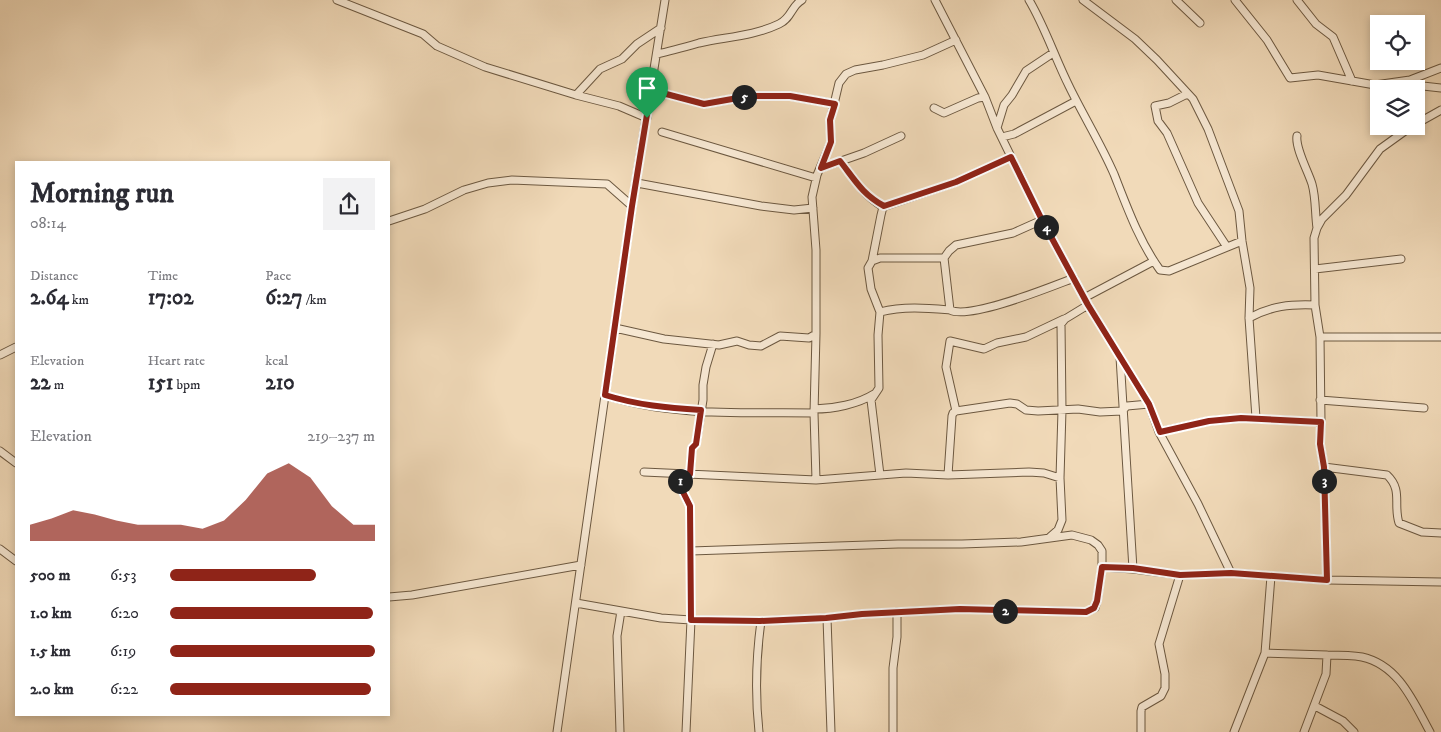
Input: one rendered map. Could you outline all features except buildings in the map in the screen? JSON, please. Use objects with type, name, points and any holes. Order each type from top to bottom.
[{"type":"street","points":[[337,0],[423,34],[438,46],[485,67],[618,106],[647,118]]},
{"type":"street","points":[[556,732],[632,206],[665,0]]},
{"type":"street","points":[[657,54],[778,25],[788,19],[795,5],[802,0]]},
{"type":"street","points":[[935,0],[985,97],[997,128],[1042,220],[1088,305],[1149,404],[1160,432],[1198,504],[1231,573]]},
{"type":"street","points":[[1029,0],[1038,14],[1053,53],[1076,101],[1113,172],[1125,206],[1160,270],[1169,271],[1242,242]]},
{"type":"street","points":[[1083,0],[1135,39],[1189,95],[1208,129],[1239,211],[1250,288],[1249,318],[1256,418]]},
{"type":"street","points":[[1176,0],[1200,24]]},
{"type":"street","points":[[1235,0],[1267,40],[1290,78],[1318,75],[1375,85],[1413,79],[1441,68]]},
{"type":"street","points":[[1297,0],[1316,24],[1333,37],[1352,81]]},
{"type":"street","points":[[576,95],[600,69],[622,59],[637,44],[661,28]]},
{"type":"street","points":[[816,480],[814,411],[816,250],[812,197],[816,178],[831,142],[830,120],[839,84],[846,74],[855,70],[923,55],[956,40]]},
{"type":"street","points":[[997,128],[1004,105],[1026,71],[1053,53]]},
{"type":"street","points":[[1413,79],[1423,86],[1441,88]]},
{"type":"street","points":[[651,90],[704,104],[749,96],[790,96],[835,104]]},
{"type":"street","points":[[1189,95],[1184,95],[1169,104],[1155,106],[1158,121],[1167,133],[1198,203],[1227,247]]},
{"type":"street","points":[[934,108],[944,113],[978,98],[985,97]]},
{"type":"street","points":[[1002,137],[1014,134],[1076,101]]},
{"type":"street","points":[[1425,119],[1441,110]]},
{"type":"street","points":[[662,132],[816,178]]},
{"type":"street","points":[[1327,580],[1324,467],[1320,444],[1320,337],[1315,305],[1314,238],[1322,219],[1346,195],[1380,149],[1399,135]]},
{"type":"street","points":[[821,168],[864,153],[901,136]]},
{"type":"street","points":[[1297,136],[1296,143],[1307,166],[1313,187],[1317,228]]},
{"type":"street","points":[[840,161],[861,190],[871,200],[884,206],[956,182],[1011,157]]},
{"type":"street","points":[[390,221],[425,209],[464,190],[488,183],[512,180],[607,184],[632,206]]},
{"type":"street","points":[[637,183],[761,206],[794,210],[813,208]]},
{"type":"street","points":[[880,475],[871,400],[879,388],[880,379],[878,335],[880,312],[871,289],[868,268],[872,261],[880,214],[884,206]]},
{"type":"street","points":[[950,310],[944,258],[949,250],[956,245],[1013,233],[1042,220]]},
{"type":"street","points":[[872,261],[880,258],[944,258]]},
{"type":"street","points":[[1315,269],[1401,259]]},
{"type":"street","points":[[1084,298],[1154,261]]},
{"type":"street","points":[[880,312],[916,307],[950,310],[955,313],[973,311],[995,306],[1074,278]]},
{"type":"street","points":[[1249,318],[1278,306],[1294,304],[1315,305]]},
{"type":"street","points":[[956,411],[946,367],[950,341],[984,349],[997,343],[1026,337],[1065,319],[1088,305]]},
{"type":"street","points":[[1049,538],[1058,530],[1062,520],[1060,478],[1062,410],[1060,331],[1061,324],[1065,319]]},
{"type":"street","points":[[615,328],[664,339],[718,345],[738,342],[761,346],[780,336],[809,338],[816,334]]},
{"type":"street","points":[[1320,337],[1441,337]]},
{"type":"street","points":[[686,732],[691,620],[690,506],[681,488],[680,480],[687,474],[692,448],[696,444],[706,367],[713,344]]},
{"type":"street","points":[[0,355],[15,348]]},
{"type":"street","points":[[1119,354],[1133,568]]},
{"type":"street","points":[[605,395],[630,402],[670,409],[814,411],[865,400],[874,394]]},
{"type":"street","points":[[1320,400],[1424,408]]},
{"type":"street","points":[[948,475],[952,416],[956,411],[1010,403],[1032,411],[1078,409],[1100,412],[1122,411],[1127,406],[1149,404]]},
{"type":"street","points":[[1160,432],[1209,421],[1256,418],[1321,422]]},
{"type":"street","points":[[0,451],[15,462]]},
{"type":"street","points":[[1324,467],[1387,475],[1394,482],[1397,490],[1396,515],[1399,523],[1422,532],[1441,533]]},
{"type":"street","points":[[644,472],[816,480],[906,473],[948,475],[1029,472],[1044,473],[1060,478]]},
{"type":"street","points":[[1062,520],[1072,535]]},
{"type":"street","points":[[576,603],[661,618],[691,620],[760,621],[960,609],[1086,612],[1094,608],[1097,601],[1102,567],[1102,551],[1098,545],[1091,540],[1072,535],[1021,542],[691,551]]},
{"type":"street","points":[[1,550],[15,559]]},
{"type":"street","points":[[390,597],[412,595],[581,566]]},
{"type":"street","points":[[1102,567],[1133,568],[1180,575],[1231,573],[1327,580],[1441,582]]},
{"type":"street","points":[[1140,732],[1142,707],[1161,696],[1165,688],[1165,674],[1159,644],[1180,575]]},
{"type":"street","points":[[1234,732],[1265,653],[1271,576]]},
{"type":"street","points":[[620,732],[617,636],[621,611]]},
{"type":"street","points":[[893,732],[893,668],[897,637],[897,612]]},
{"type":"street","points":[[826,618],[831,732]]},
{"type":"street","points":[[759,732],[756,679],[760,621]]},
{"type":"street","points":[[1265,653],[1361,657],[1373,660],[1400,680],[1430,732]]},
{"type":"street","points":[[1304,732],[1326,674],[1327,655]]},
{"type":"street","points":[[1315,706],[1343,721],[1354,732]]},
{"type":"route","points":[[651,90],[704,104],[749,96],[790,96],[835,104],[830,120],[831,142],[821,168],[840,161],[861,190],[871,200],[884,206],[956,182],[1011,157],[1042,220],[1088,305],[1149,404],[1160,432],[1209,421],[1241,418],[1321,422],[1320,444],[1324,467],[1327,580],[1231,573],[1180,575],[1133,568],[1102,567],[1097,601],[1094,608],[1086,612],[960,609],[760,621],[691,620],[690,506],[681,488],[680,480],[684,474],[690,474],[692,448],[696,444],[696,433],[701,410],[670,409],[618,400],[605,395],[632,206],[647,118],[651,90]]}]
